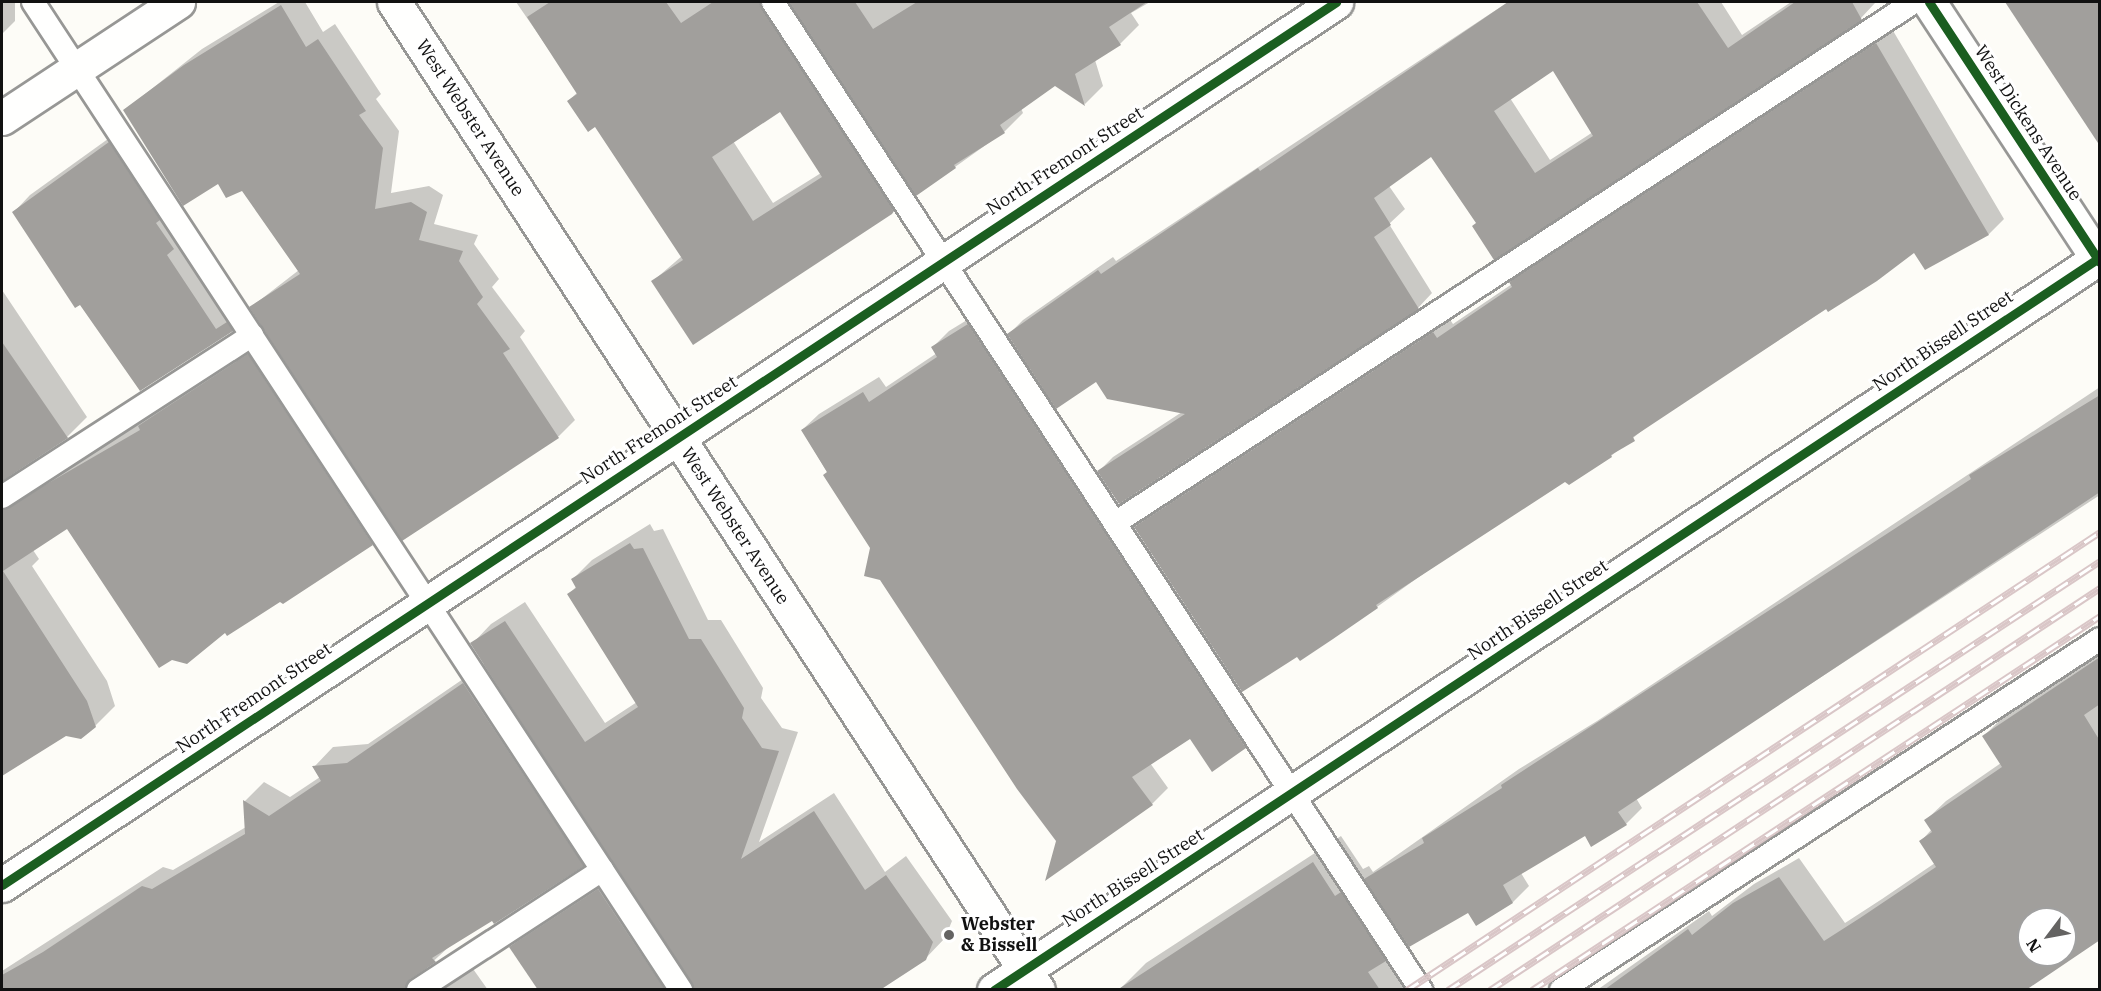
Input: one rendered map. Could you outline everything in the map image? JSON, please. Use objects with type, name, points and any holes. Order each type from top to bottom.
[{"type":"street","points":[[2,118],[178,2]]},
{"type":"street","name":"West Webster Avenue","points":[[393,2],[1031,980]]},
{"type":"street","name":"North Fremont Street","points":[[2,885],[1336,2]]},
{"type":"street","name":"West Dickens Avenue","points":[[1929,2],[2099,259]]},
{"type":"street","name":"North Bissell Street","points":[[994,990],[1031,980],[1292,792],[2099,259]]},
{"type":"lane","points":[[33,2],[681,990]]},
{"type":"lane","points":[[773,2],[1421,990]]},
{"type":"lane","points":[[1115,523],[1914,2]]},
{"type":"lane","points":[[2,497],[252,335]]},
{"type":"lane","points":[[1561,990],[2100,639]]},
{"type":"lane","points":[[418,990],[602,870]]},
{"type":"building","points":[[550,2],[666,2],[681,23],[713,2],[760,2],[894,211],[693,345],[651,281],[683,260],[595,127],[588,132],[567,101],[577,94],[527,17]],"holes":[[[780,112],[822,177],[753,221],[712,157]]]},
{"type":"building","points":[[789,2],[855,2],[873,29],[917,2],[1147,2],[1109,27],[1121,45],[1075,74],[1085,106],[1055,86],[1000,125],[1005,133],[954,165],[956,168],[916,196]]},
{"type":"building","points":[[1508,2],[1697,2],[1728,48],[1795,2],[1852,2],[1862,20],[1494,260],[1472,226],[1476,223],[1431,157],[1374,198],[1391,225],[1374,237],[1419,309],[1119,504],[1097,471],[1185,414],[1107,399],[1096,382],[1056,409],[1007,334],[1098,270],[1101,274],[1258,168],[1260,171]],"holes":[[[1553,71],[1593,136],[1535,173],[1494,111]]]},
{"type":"building","points":[[2005,2],[2100,2],[2100,146]]},
{"type":"building","points":[[281,5],[306,47],[318,39],[366,111],[359,115],[383,148],[375,209],[411,202],[427,212],[419,240],[463,251],[459,261],[483,297],[477,304],[510,349],[503,353],[559,438],[402,541],[249,307],[300,274],[242,191],[226,198],[218,184],[183,206],[123,110],[184,65]]},
{"type":"building","points":[[1876,43],[1989,235],[1925,270],[1914,253],[1877,281],[1828,312],[1826,309],[1633,437],[1635,441],[1611,455],[1612,457],[1569,485],[1565,482],[1376,605],[1378,608],[1300,661],[1297,657],[1242,692],[1134,527],[1433,332],[1437,338],[1512,287],[1509,282]]},
{"type":"building","points":[[109,142],[160,220],[156,223],[174,249],[167,255],[216,329],[227,322],[233,331],[140,391],[80,305],[75,308],[12,212]]},
{"type":"building","points":[[968,324],[1246,748],[1212,772],[1190,739],[1132,777],[1153,805],[1045,881],[1056,841],[1017,789],[880,580],[864,576],[870,548],[823,475],[827,472],[801,430],[863,392],[869,402],[937,357],[931,347]]},
{"type":"building","points":[[2,342],[68,438],[2,481]]},
{"type":"building","points":[[248,354],[373,545],[283,604],[280,602],[227,636],[225,633],[187,664],[172,660],[159,668],[67,529],[3,571],[87,701],[96,727],[81,739],[66,736],[2,776],[2,510],[140,430],[138,426]]},
{"type":"building","points":[[2100,395],[2100,492],[1618,812],[1627,825],[1591,847],[1585,836],[1503,885],[1513,903],[1476,926],[1468,913],[1409,947],[1364,879],[1424,843],[1422,838],[1502,788],[1501,785],[1971,479],[1969,475]]},
{"type":"building","points":[[630,543],[634,549],[643,548],[689,639],[701,639],[744,708],[742,718],[762,748],[779,751],[741,859],[814,811],[865,890],[886,875],[933,942],[926,960],[880,990],[694,990],[470,643],[505,621],[585,742],[638,707],[567,594],[576,588],[571,579]]},
{"type":"building","points":[[2100,657],[2100,704],[2084,715],[2100,741],[2100,940],[2077,956],[2077,907],[2017,907],[2017,967],[2060,967],[2026,990],[1604,990],[1688,929],[1692,935],[1733,903],[1779,877],[1824,941],[1936,867],[1919,841],[1932,832],[1924,820],[2002,767],[1982,736]]},
{"type":"building","points":[[463,683],[584,866],[494,924],[492,921],[432,958],[436,962],[410,979],[405,990],[2,990],[2,975],[43,952],[142,886],[152,889],[245,834],[243,800],[269,816],[321,781],[312,766],[347,763]]},
{"type":"building","points":[[1313,862],[1335,896],[1341,892],[1386,961],[1368,972],[1380,990],[1117,990]]},
{"type":"building","points":[[598,889],[665,990],[538,990],[509,947]]},
{"type":"railway","points":[[1407,990],[2100,532]]},
{"type":"railway","points":[[1448,990],[2100,561]]},
{"type":"railway","points":[[1490,990],[2100,588]]},
{"type":"railway","points":[[1532,990],[2100,616]]},
{"type":"cycle path","points":[[2,885],[1336,2]]},
{"type":"cycle path","points":[[1929,2],[2100,262]]},
{"type":"cycle path","points":[[994,990],[2100,257]]},
{"type":"place","name":"Webster & Bissell","points":[[949,935]]}]
